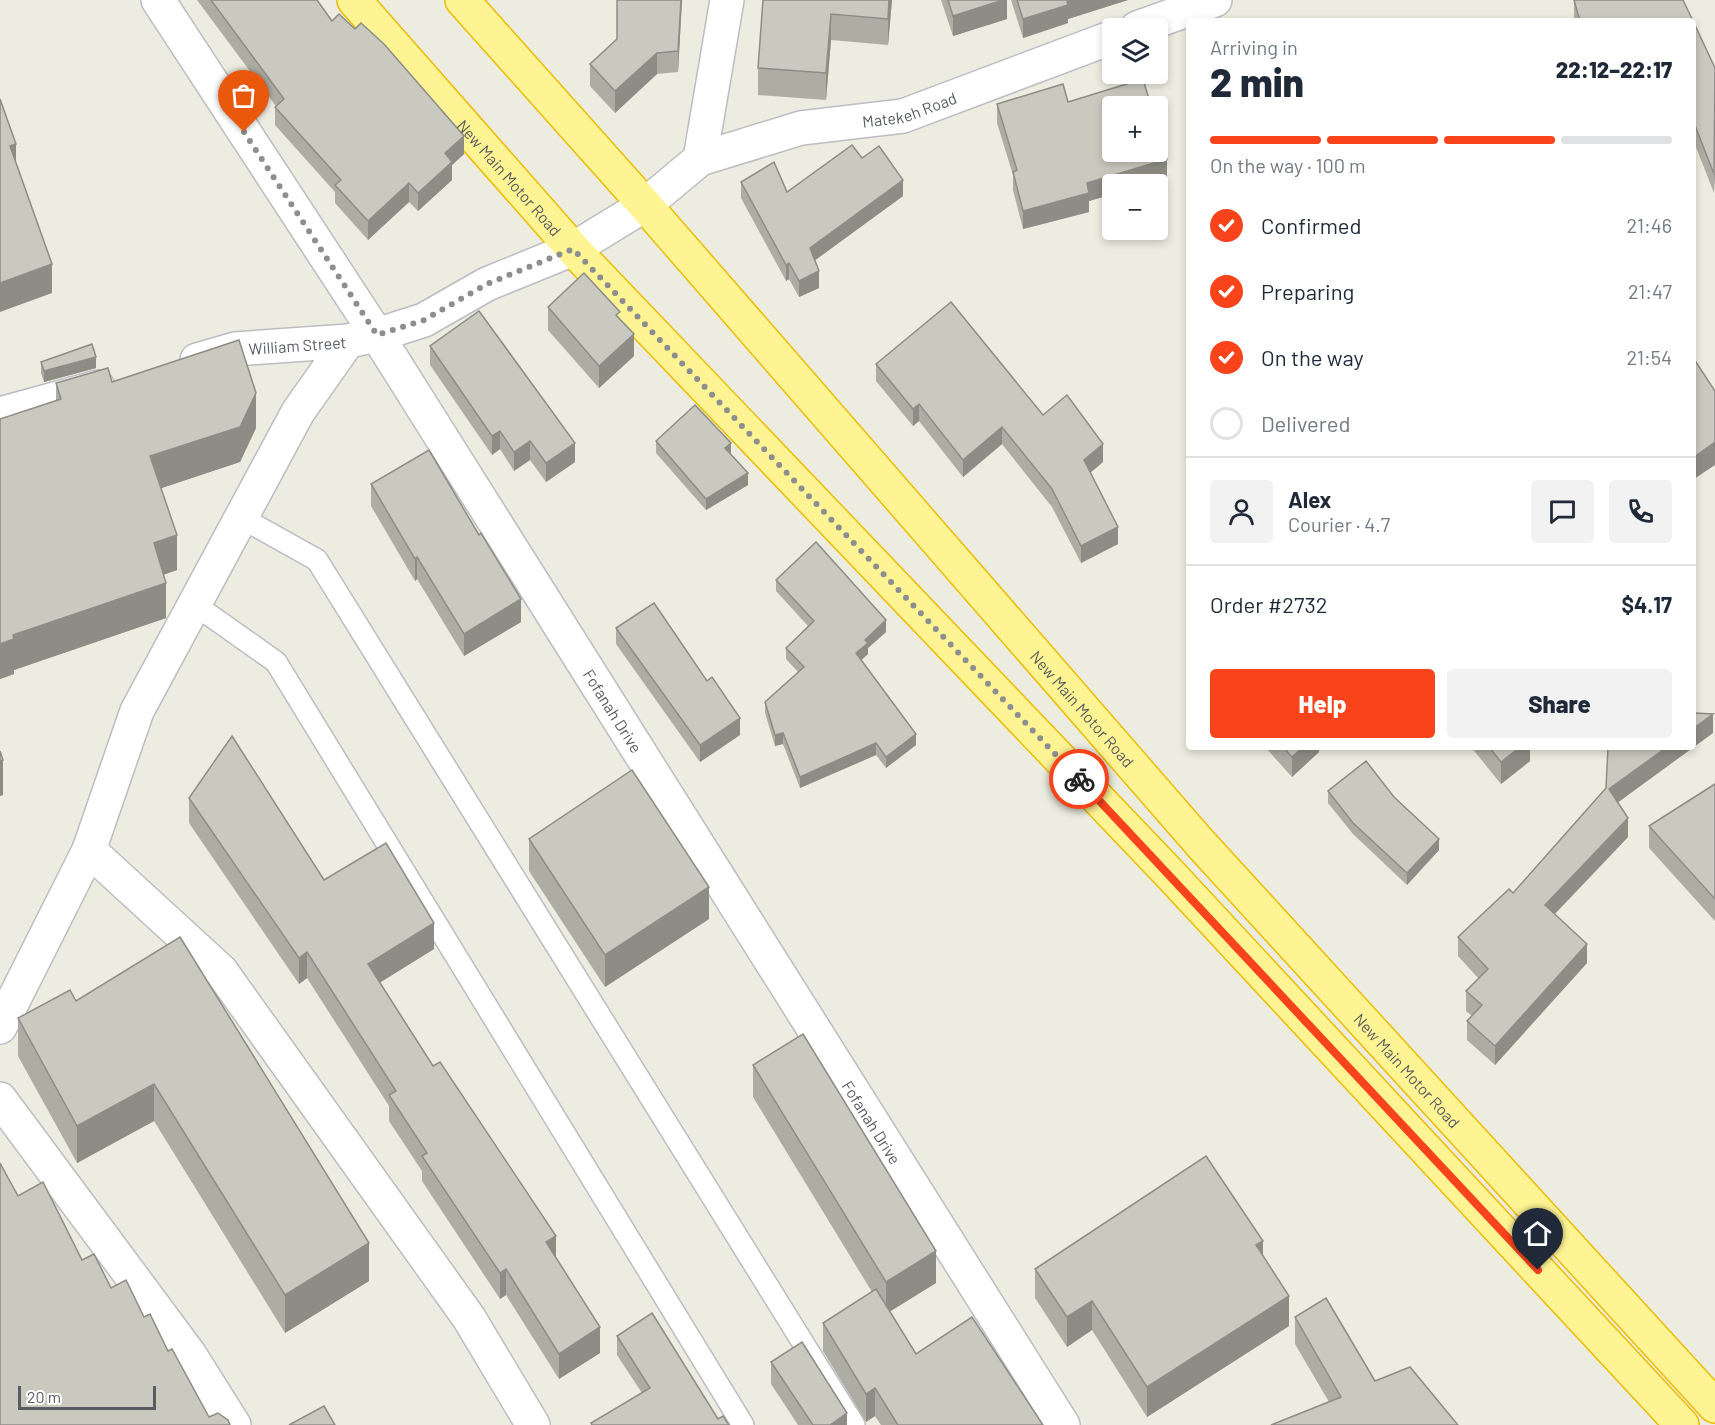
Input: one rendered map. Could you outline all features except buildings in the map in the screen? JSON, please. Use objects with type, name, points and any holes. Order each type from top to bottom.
[{"type":"highway","name":"New Main Motor Road","points":[[354,0],[573,249],[1169,873],[1682,1425]]},
{"type":"highway","name":"New Main Motor Road","points":[[462,0],[645,205],[1200,843],[1715,1406]]},
{"type":"street","name":"Fofanah Drive","points":[[158,0],[363,338],[1063,1425]]},
{"type":"street","points":[[700,159],[727,0]]},
{"type":"street","points":[[1165,18],[1215,0]]},
{"type":"street","name":"Matekeh Road","points":[[700,159],[801,128],[903,116],[1102,41]]},
{"type":"street","name":"William Street","points":[[169,368],[235,349],[363,338],[424,320],[487,284],[573,249],[645,205],[700,159]]},
{"type":"street","points":[[0,1027],[89,850],[137,711],[297,412],[363,338]]},
{"type":"street","points":[[0,414],[125,380]]},
{"type":"street","points":[[89,850],[221,971],[469,1318],[533,1425]]},
{"type":"street","points":[[0,1099],[190,1354],[234,1425]]},
{"type":"lane","points":[[240,517],[317,561],[854,1425]]},
{"type":"lane","points":[[194,604],[276,662],[743,1425]]},
{"type":"way so far","points":[[244,132],[377,335],[424,320],[487,284],[573,249],[1079,779]]},
{"type":"route","points":[[1079,779],[1538,1270]]}]
